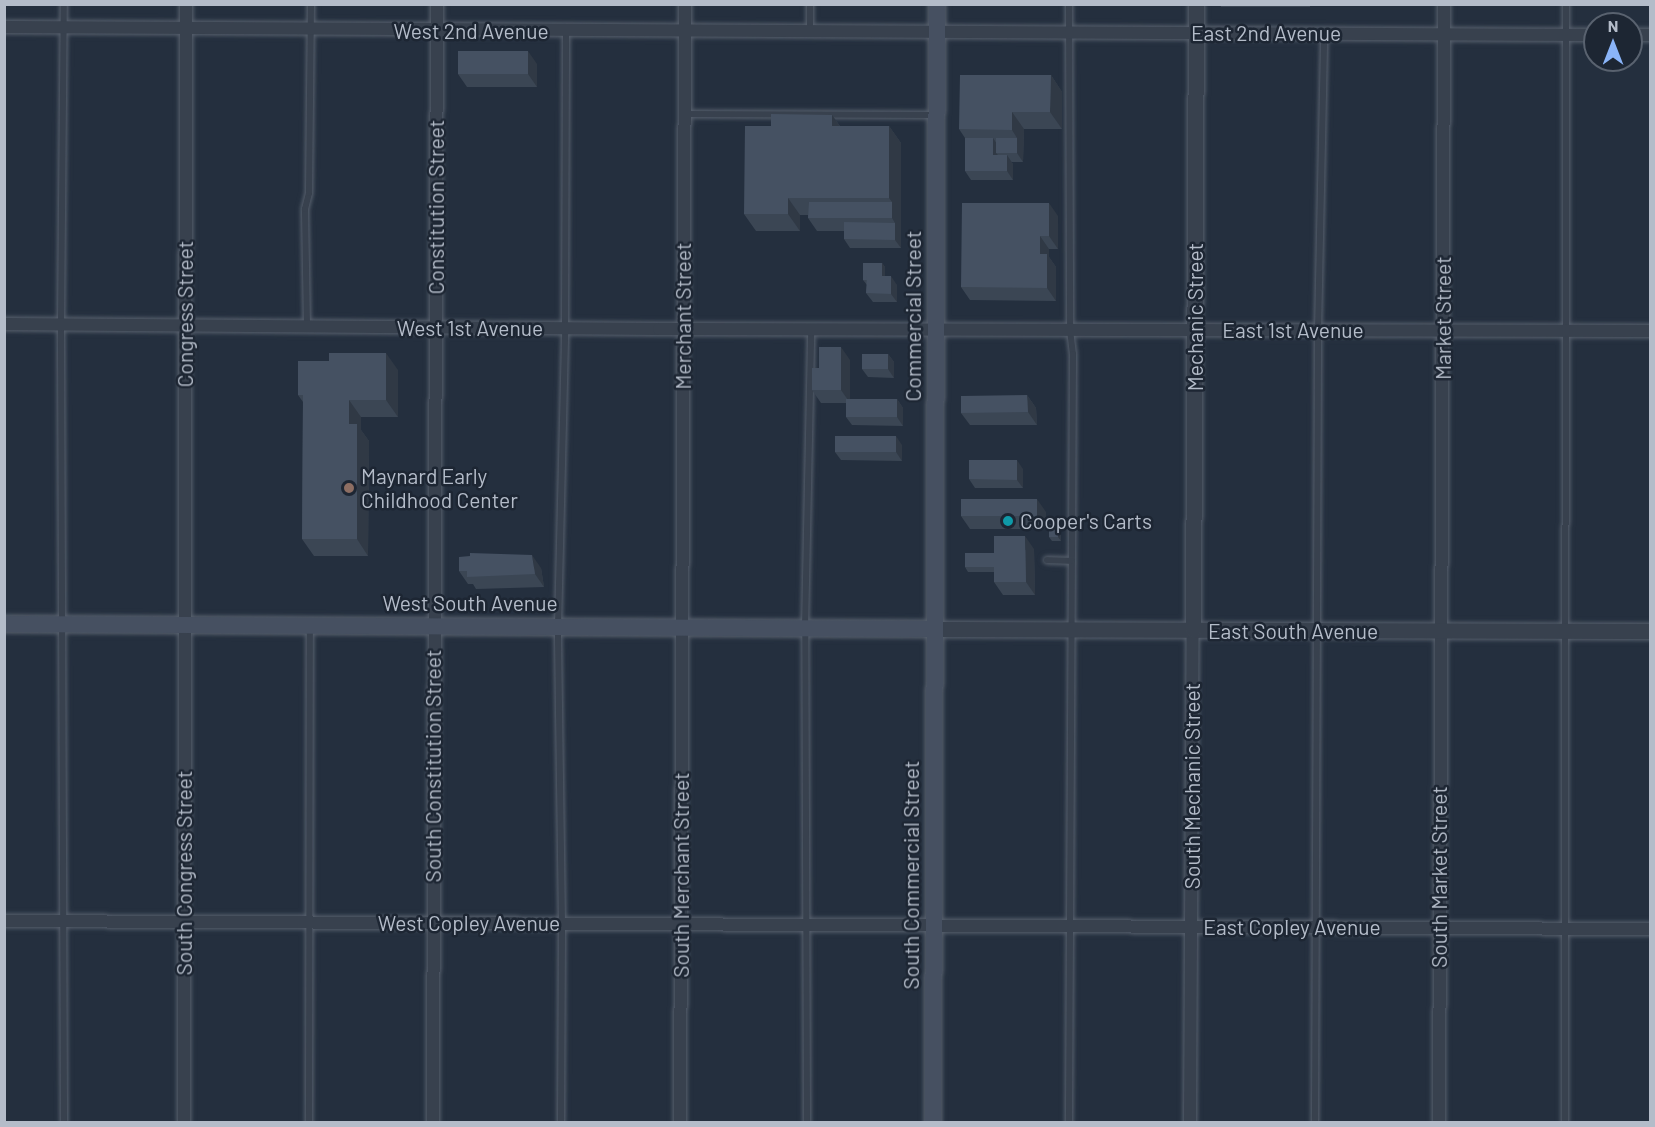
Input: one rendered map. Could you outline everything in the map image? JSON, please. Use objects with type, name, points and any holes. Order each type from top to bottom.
[{"type":"main road","name":"Commercial Street","points":[[935,628],[937,4]]},
{"type":"main road","name":"West South Avenue","points":[[4,624],[935,628]]},
{"type":"main road","name":"South Commercial Street","points":[[933,1122],[935,628]]},
{"type":"street","name":"Congress Street","points":[[183,624],[186,4]]},
{"type":"street","name":"Constitution Street","points":[[433,625],[437,4]]},
{"type":"street","name":"Merchant Street","points":[[682,627],[685,4]]},
{"type":"street","name":"Mechanic Street","points":[[1193,630],[1196,4]]},
{"type":"street","name":"Market Street","points":[[1440,631],[1444,4]]},
{"type":"street","name":"West 2nd Avenue","points":[[4,27],[937,33]]},
{"type":"street","name":"East 2nd Avenue","points":[[937,33],[1583,35]]},
{"type":"street","name":"West 1st Avenue","points":[[4,324],[936,330]]},
{"type":"street","name":"East 1st Avenue","points":[[936,330],[1650,331]]},
{"type":"street","name":"South Congress Street","points":[[183,624],[184,1122]]},
{"type":"street","name":"South Constitution Street","points":[[433,625],[433,1122]]},
{"type":"street","name":"South Merchant Street","points":[[680,1122],[682,627]]},
{"type":"street","name":"East South Avenue","points":[[935,628],[1650,631]]},
{"type":"street","name":"South Mechanic Street","points":[[1190,1122],[1193,630]]},
{"type":"street","name":"South Market Street","points":[[1439,1122],[1440,631]]},
{"type":"street","name":"West Copley Avenue","points":[[4,921],[934,926]]},
{"type":"street","name":"East Copley Avenue","points":[[934,926],[1650,929]]},
{"type":"lane","points":[[64,4],[61,324],[64,1122]]},
{"type":"lane","points":[[307,326],[305,209],[309,193],[311,4]]},
{"type":"lane","points":[[810,4],[810,32]]},
{"type":"lane","points":[[1069,4],[1070,330],[1073,354],[1070,1122]]},
{"type":"lane","points":[[1565,1122],[1566,4]]},
{"type":"lane","points":[[561,1122],[562,924],[558,626],[565,329],[566,31]]},
{"type":"lane","points":[[1315,1122],[1318,331],[1324,33]]},
{"type":"lane","points":[[684,114],[937,115]]},
{"type":"lane","points":[[807,1122],[805,628],[811,330]]},
{"type":"lane","points":[[1047,560],[1072,561]]},
{"type":"lane","points":[[309,1122],[310,624]]},
{"type":"building","points":[[458,51],[528,51],[528,74],[458,74]]},
{"type":"building","points":[[960,75],[1051,75],[1050,112],[1012,112],[1012,130],[959,129]]},
{"type":"building","points":[[771,114],[832,115],[832,126],[889,126],[889,198],[788,198],[788,214],[744,214],[745,126],[771,126]]},
{"type":"building","points":[[965,138],[993,138],[993,155],[1007,155],[1007,171],[965,171]]},
{"type":"building","points":[[996,138],[1017,138],[1017,153],[996,153]]},
{"type":"building","points":[[809,202],[892,202],[892,218],[808,218]]},
{"type":"building","points":[[962,203],[1049,203],[1049,236],[1040,236],[1040,254],[1047,254],[1047,288],[961,287]]},
{"type":"building","points":[[844,222],[895,223],[895,240],[844,239]]},
{"type":"building","points":[[863,263],[882,263],[882,276],[867,276],[867,280],[863,280]]},
{"type":"building","points":[[867,276],[891,276],[891,294],[866,293]]},
{"type":"building","points":[[819,347],[841,347],[841,390],[812,390],[812,368],[819,368]]},
{"type":"building","points":[[329,353],[386,353],[386,400],[349,400],[349,424],[357,424],[357,539],[302,539],[303,395],[298,395],[298,361],[329,361]]},
{"type":"building","points":[[862,354],[888,354],[888,369],[862,369]]},
{"type":"building","points":[[1027,395],[1028,412],[961,413],[961,396]]},
{"type":"building","points":[[846,399],[897,399],[897,417],[846,417]]},
{"type":"building","points":[[835,436],[896,436],[896,452],[835,452]]},
{"type":"building","points":[[969,460],[1017,460],[1017,480],[969,479]]},
{"type":"building","points":[[961,499],[1037,499],[1037,516],[961,516]]},
{"type":"building","points":[[1049,524],[1057,524],[1058,537],[1049,537]]},
{"type":"building","points":[[994,536],[1025,536],[1026,582],[994,582]]},
{"type":"building","points":[[470,553],[532,555],[535,574],[467,577],[467,571],[459,571],[459,557],[470,556]]},
{"type":"building","points":[[965,553],[994,553],[994,567],[965,567]]},
{"type":"place","name":"Maynard Early Childhood Center","points":[[349,488]]},
{"type":"place","name":"Cooper's Carts","points":[[1008,521]]}]
